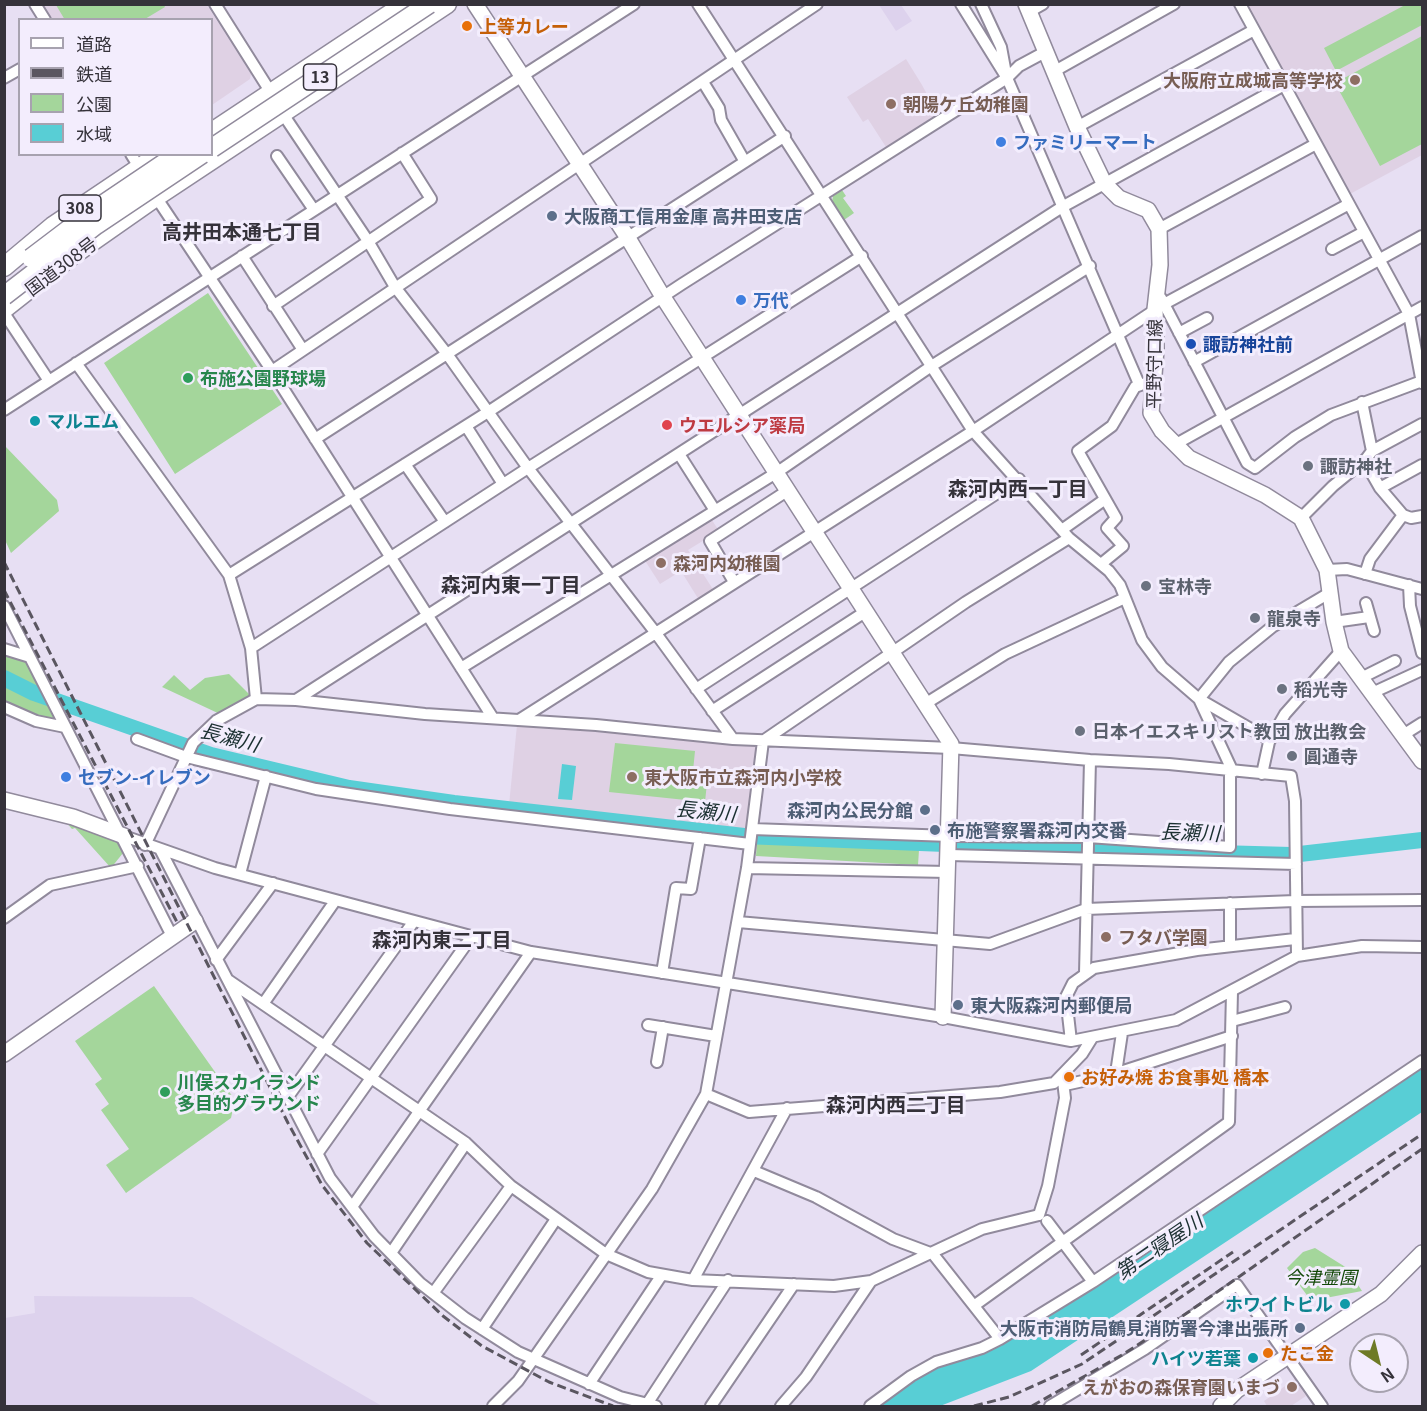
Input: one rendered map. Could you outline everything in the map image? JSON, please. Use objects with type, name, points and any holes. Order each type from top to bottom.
[{"type":"highway","points":[[213,122],[397,4]]},
{"type":"highway","name":"13","points":[[213,131],[405,4]]},
{"type":"highway","name":"13","points":[[213,147],[429,4]]},
{"type":"highway","name":"国道308号","points":[[4,311],[66,260],[156,197],[447,4]]},
{"type":"highway","name":"国道308号","points":[[4,267],[135,161],[153,156]]},
{"type":"highway","points":[[4,280],[89,214],[175,156]]},
{"type":"highway","points":[[4,297],[96,225],[199,156]]},
{"type":"street","points":[[35,4],[44,18]]},
{"type":"street","points":[[215,4],[268,88]]},
{"type":"street","points":[[475,4],[628,238],[663,297],[951,748],[943,1017]]},
{"type":"street","points":[[4,410],[634,4]]},
{"type":"street","points":[[698,4],[973,430],[1066,534],[1101,564],[1120,585],[1142,640],[1162,667],[1199,699],[1270,740]]},
{"type":"street","points":[[272,371],[817,4]]},
{"type":"street","points":[[961,4],[1007,78],[1119,333],[1146,383],[1135,387],[1112,426],[1078,451],[1116,518],[1107,528],[1124,546],[1101,564]]},
{"type":"street","points":[[981,4],[1001,47],[1007,78]]},
{"type":"street","points":[[1053,72],[1173,4]]},
{"type":"street","points":[[1159,301],[1179,333],[1247,463],[1255,468],[1295,437],[1331,415],[1422,382],[1409,314],[1240,4]]},
{"type":"street","points":[[1033,7],[1053,72],[1104,183],[1119,198],[1148,210],[1159,229],[1316,144]]},
{"type":"street","points":[[1077,127],[1254,30]]},
{"type":"street","points":[[229,575],[488,412],[821,195],[1007,78],[1019,66],[1046,52]]},
{"type":"street","points":[[4,78],[18,70]]},
{"type":"street","points":[[703,81],[745,162]]},
{"type":"street","points":[[296,699],[1062,207],[1284,85]]},
{"type":"street","points":[[283,114],[368,241],[395,287],[447,354],[528,468],[656,632],[733,739]]},
{"type":"street","points":[[315,439],[785,136]]},
{"type":"street","points":[[273,306],[431,199],[402,153]]},
{"type":"street","points":[[276,156],[283,171],[314,210]]},
{"type":"street","points":[[135,161],[493,718]]},
{"type":"street","points":[[519,720],[973,430],[1119,333],[1159,301],[1349,204]]},
{"type":"street","name":"平野守口線","points":[[1159,229],[1161,265],[1156,349],[1146,383],[1151,413],[1162,431],[1200,465],[1265,495],[1301,518]]},
{"type":"street","points":[[1332,249],[1364,232]]},
{"type":"street","points":[[1194,362],[1422,236]]},
{"type":"street","points":[[242,256],[303,350]]},
{"type":"street","points":[[251,648],[503,484],[862,256]]},
{"type":"street","points":[[461,668],[611,576],[714,509],[776,473],[933,365],[1089,266]]},
{"type":"street","points":[[1176,444],[1422,307]]},
{"type":"street","points":[[4,311],[49,381]]},
{"type":"street","points":[[1179,333],[1207,318]]},
{"type":"street","points":[[76,363],[229,575],[251,648],[256,699]]},
{"type":"street","points":[[1362,402],[1369,455],[1380,488],[1403,515],[1411,518],[1422,516]]},
{"type":"street","points":[[1422,424],[1369,455],[1301,518],[1327,570],[1334,622],[1341,651],[1422,760]]},
{"type":"street","points":[[466,426],[503,484]]},
{"type":"street","points":[[679,454],[714,509]]},
{"type":"street","points":[[405,464],[445,522]]},
{"type":"street","points":[[1380,488],[1422,465]]},
{"type":"street","points":[[696,689],[1019,479]]},
{"type":"street","points":[[734,582],[710,541],[787,491]]},
{"type":"street","points":[[493,1407],[518,1381],[652,1189],[706,1094],[747,868],[763,741],[1066,534],[1104,500]]},
{"type":"street","points":[[1365,574],[1370,559],[1403,515]]},
{"type":"street","points":[[1327,570],[1347,569],[1422,589]]},
{"type":"street","points":[[1372,693],[1422,671],[1420,662],[1422,653],[1410,606],[1409,585]]},
{"type":"street","points":[[1199,699],[1229,662],[1272,627],[1331,592]]},
{"type":"street","points":[[925,704],[1005,654],[1125,598]]},
{"type":"street","points":[[1366,603],[1374,631]]},
{"type":"street","points":[[4,606],[65,727],[124,836],[172,936]]},
{"type":"street","points":[[712,711],[865,612]]},
{"type":"street","points":[[1334,622],[1369,617]]},
{"type":"street","points":[[4,649],[30,657]]},
{"type":"street","points":[[1262,774],[1270,740],[1300,694],[1341,651]]},
{"type":"street","points":[[1360,678],[1395,661]]},
{"type":"street","points":[[145,845],[194,743],[216,721],[256,699],[296,699],[733,739],[951,748],[1168,764],[1291,776],[1295,801],[1297,956]]},
{"type":"street","points":[[752,829],[950,837],[1088,837],[1230,847],[1231,771],[1199,699]]},
{"type":"street","points":[[4,707],[36,721],[65,727]]},
{"type":"street","points":[[1402,735],[1422,723]]},
{"type":"street","points":[[137,739],[186,757],[316,789],[450,809],[750,844]]},
{"type":"street","points":[[1085,973],[1090,760]]},
{"type":"street","points":[[240,874],[266,776]]},
{"type":"street","points":[[4,800],[73,817],[145,845],[273,884],[531,952],[943,1017],[1071,1041],[1122,1033],[1176,1020],[1297,956],[1362,946],[1422,947]]},
{"type":"street","points":[[662,973],[676,888],[691,889],[700,838]]},
{"type":"street","points":[[160,849],[195,921],[330,1178],[374,1236],[420,1283],[482,1329],[532,1360],[620,1397],[651,1405],[728,1280]]},
{"type":"street","points":[[949,854],[1087,859],[1296,858]]},
{"type":"street","points":[[4,918],[50,885],[138,866]]},
{"type":"street","points":[[747,868],[948,872]]},
{"type":"street","points":[[216,960],[273,884]]},
{"type":"street","points":[[738,922],[990,944],[1086,909],[1295,901],[1422,900]]},
{"type":"street","points":[[263,1004],[335,901]]},
{"type":"street","points":[[1230,903],[1230,946]]},
{"type":"street","points":[[4,1054],[195,921]]},
{"type":"street","points":[[287,1098],[414,921]]},
{"type":"street","points":[[317,1154],[472,936]]},
{"type":"street","points":[[1071,1041],[1066,997],[1073,983],[1094,968],[1151,957],[1295,939]]},
{"type":"street","points":[[352,1207],[421,1112],[531,952]]},
{"type":"street","points":[[228,981],[466,1143],[511,1186],[606,1254],[662,1276],[693,1280],[834,1286],[871,1281],[933,1254],[982,1229],[1044,1220]]},
{"type":"street","points":[[975,1305],[1229,1122],[1232,992]]},
{"type":"street","points":[[1232,1021],[1285,1008]]},
{"type":"street","points":[[648,1025],[716,1035]]},
{"type":"street","points":[[657,1062],[663,1027]]},
{"type":"street","points":[[1116,1073],[1122,1033]]},
{"type":"street","points":[[706,1094],[749,1112],[1000,1092],[1116,1073],[1232,1036]]},
{"type":"street","points":[[1092,1038],[1063,1081],[1044,1220],[1093,1281]]},
{"type":"street","points":[[870,1407],[911,1376],[936,1362],[982,1348],[1000,1339],[1093,1281],[1422,1061]]},
{"type":"street","points":[[693,1280],[787,1108]]},
{"type":"street","points":[[391,1253],[466,1143]]},
{"type":"street","points":[[754,1171],[816,1197],[893,1239],[933,1254],[1000,1339]]},
{"type":"street","points":[[434,1292],[511,1186]]},
{"type":"street","points":[[482,1329],[556,1219]]},
{"type":"street","points":[[1221,1407],[1237,1390],[1285,1356],[1382,1294],[1422,1253]]},
{"type":"street","points":[[589,1384],[662,1276]]},
{"type":"street","points":[[781,1407],[806,1377],[871,1281]]},
{"type":"street","points":[[711,1407],[794,1284]]},
{"type":"street","points":[[1050,1407],[1145,1349],[1237,1285],[1322,1407]]},
{"type":"shaded area","points":[[42,5],[207,5],[251,74],[250,79],[213,104],[213,18],[50,18]]},
{"type":"shaded area","points":[[879,5],[901,5],[912,21],[896,31]]},
{"type":"shaded area","name":"大阪府立成城高等学校","points":[[1247,5],[1422,5],[1422,155],[1350,194]]},
{"type":"shaded area","name":"朝陽ケ丘幼稚園","points":[[906,59],[936,111],[935,116],[886,147],[868,119],[863,122],[847,97]]},
{"type":"shaded area","points":[[710,517],[719,531],[688,550],[714,591],[699,600],[681,571],[660,584],[644,559]]},
{"type":"shaded area","name":"東大阪市立森河内小学校","points":[[517,725],[754,745],[757,750],[746,834],[509,805]]},
{"type":"shaded area","points":[[34,1296],[192,1297],[382,1406],[5,1406],[5,1318],[35,1313]]},
{"type":"shaded area","name":"えがおの森保育園いまづ","points":[[1295,1379],[1306,1396],[1291,1406],[1267,1406],[1264,1401]]},
{"type":"green space","points":[[56,5],[164,5],[165,7],[147,18],[64,18]]},
{"type":"green space","points":[[1405,5],[1422,5],[1422,25],[1336,71],[1324,48]]},
{"type":"green space","points":[[1422,36],[1422,144],[1380,166],[1335,83]]},
{"type":"green space","points":[[842,190],[846,196],[843,198],[854,213],[844,220],[832,202],[833,196]]},
{"type":"green space","name":"布施公園野球場","points":[[208,293],[282,404],[175,474],[104,363]]},
{"type":"green space","points":[[5,446],[57,500],[59,511],[11,553],[5,540]]},
{"type":"green space","points":[[4,654],[28,663],[58,722],[36,717],[5,702]]},
{"type":"green space","points":[[229,674],[252,697],[222,715],[162,687],[174,675],[190,690],[205,678]]},
{"type":"green space","points":[[615,743],[695,751],[693,771],[708,773],[705,802],[609,792]]},
{"type":"green space","points":[[65,821],[124,841],[127,848],[111,868],[75,828],[72,829]]},
{"type":"green space","points":[[757,841],[919,850],[918,865],[756,856]]},
{"type":"green space","name":"川俣スカイランド 多目的グラウンド","points":[[154,986],[235,1100],[231,1118],[126,1193],[106,1165],[129,1149],[101,1110],[109,1104],[95,1084],[102,1079],[75,1041]]},
{"type":"green space","name":"今津霊園","points":[[1315,1248],[1347,1268],[1362,1291],[1315,1300],[1309,1298],[1287,1268],[1303,1252]]},
{"type":"water","points":[[562,764],[576,766],[572,800],[558,799]]},
{"type":"water","name":"第二寝屋川","points":[[1421,1066],[1422,1112],[1031,1371],[940,1406],[875,1406],[907,1382],[1000,1345],[1034,1327]]},
{"type":"waterway","name":"長瀬川","points":[[4,678],[34,693],[211,755],[349,788],[454,803],[744,836],[1071,849],[1291,855],[1422,840]]},
{"type":"railway","points":[[4,562],[288,1123],[322,1185],[367,1243],[443,1316],[482,1346],[549,1382],[613,1406]]},
{"type":"railway","points":[[4,590],[178,924]]},
{"type":"railway","points":[[974,1406],[1009,1397],[1082,1364],[1422,1134]]},
{"type":"railway","points":[[1032,1406],[1122,1355],[1187,1313],[1422,1149]]},
{"type":"railway","points":[[1081,1355],[1233,1252]]},
{"type":"place","name":"上等カレー","points":[[467,26]]},
{"type":"place","name":"大阪府立成城高等学校","points":[[1355,80]]},
{"type":"place","name":"朝陽ケ丘幼稚園","points":[[891,104]]},
{"type":"place","name":"ファミリーマート","points":[[1001,142]]},
{"type":"place","name":"大阪商工信用金庫 高井田支店","points":[[552,216]]},
{"type":"place","name":"万代","points":[[741,300]]},
{"type":"place","name":"諏訪神社前","points":[[1191,344]]},
{"type":"place","name":"布施公園野球場","points":[[188,378]]},
{"type":"place","name":"マルエム","points":[[35,421]]},
{"type":"place","name":"ウエルシア薬局","points":[[667,425]]},
{"type":"place","name":"諏訪神社","points":[[1308,466]]},
{"type":"place","name":"森河内幼稚園","points":[[661,563]]},
{"type":"place","name":"宝林寺","points":[[1146,586]]},
{"type":"place","name":"龍泉寺","points":[[1255,618]]},
{"type":"place","name":"稻光寺","points":[[1282,689]]},
{"type":"place","name":"日本イエスキリスト教団 放出教会","points":[[1080,731]]},
{"type":"place","name":"圓通寺","points":[[1292,756]]},
{"type":"place","name":"セブン-イレブン","points":[[66,777]]},
{"type":"place","name":"東大阪市立森河内小学校","points":[[632,777]]},
{"type":"place","name":"森河内公民分館","points":[[925,810]]},
{"type":"place","name":"布施警察署森河内交番","points":[[935,830]]},
{"type":"place","name":"フタバ学園","points":[[1106,937]]},
{"type":"place","name":"東大阪森河内郵便局","points":[[958,1005]]},
{"type":"place","name":"お好み焼 お食事処 橋本","points":[[1069,1077]]},
{"type":"place","name":"川俣スカイランド 多目的グラウンド","points":[[165,1092]]},
{"type":"place","name":"ホワイトビル","points":[[1345,1304]]},
{"type":"place","name":"大阪市消防局鶴見消防署今津出張所","points":[[1300,1328]]},
{"type":"place","name":"たこ金","points":[[1268,1353]]},
{"type":"place","name":"ハイツ若葉","points":[[1253,1358]]},
{"type":"place","name":"えがおの森保育園いまづ","points":[[1292,1387]]},
{"type":"district","name":"高井田本通七丁目","points":[[242,231]]},
{"type":"district","name":"森河内西一丁目","points":[[1018,488]]},
{"type":"district","name":"森河内東一丁目","points":[[511,584]]},
{"type":"district","name":"森河内東二丁目","points":[[442,939]]},
{"type":"district","name":"森河内西二丁目","points":[[896,1104]]}]
